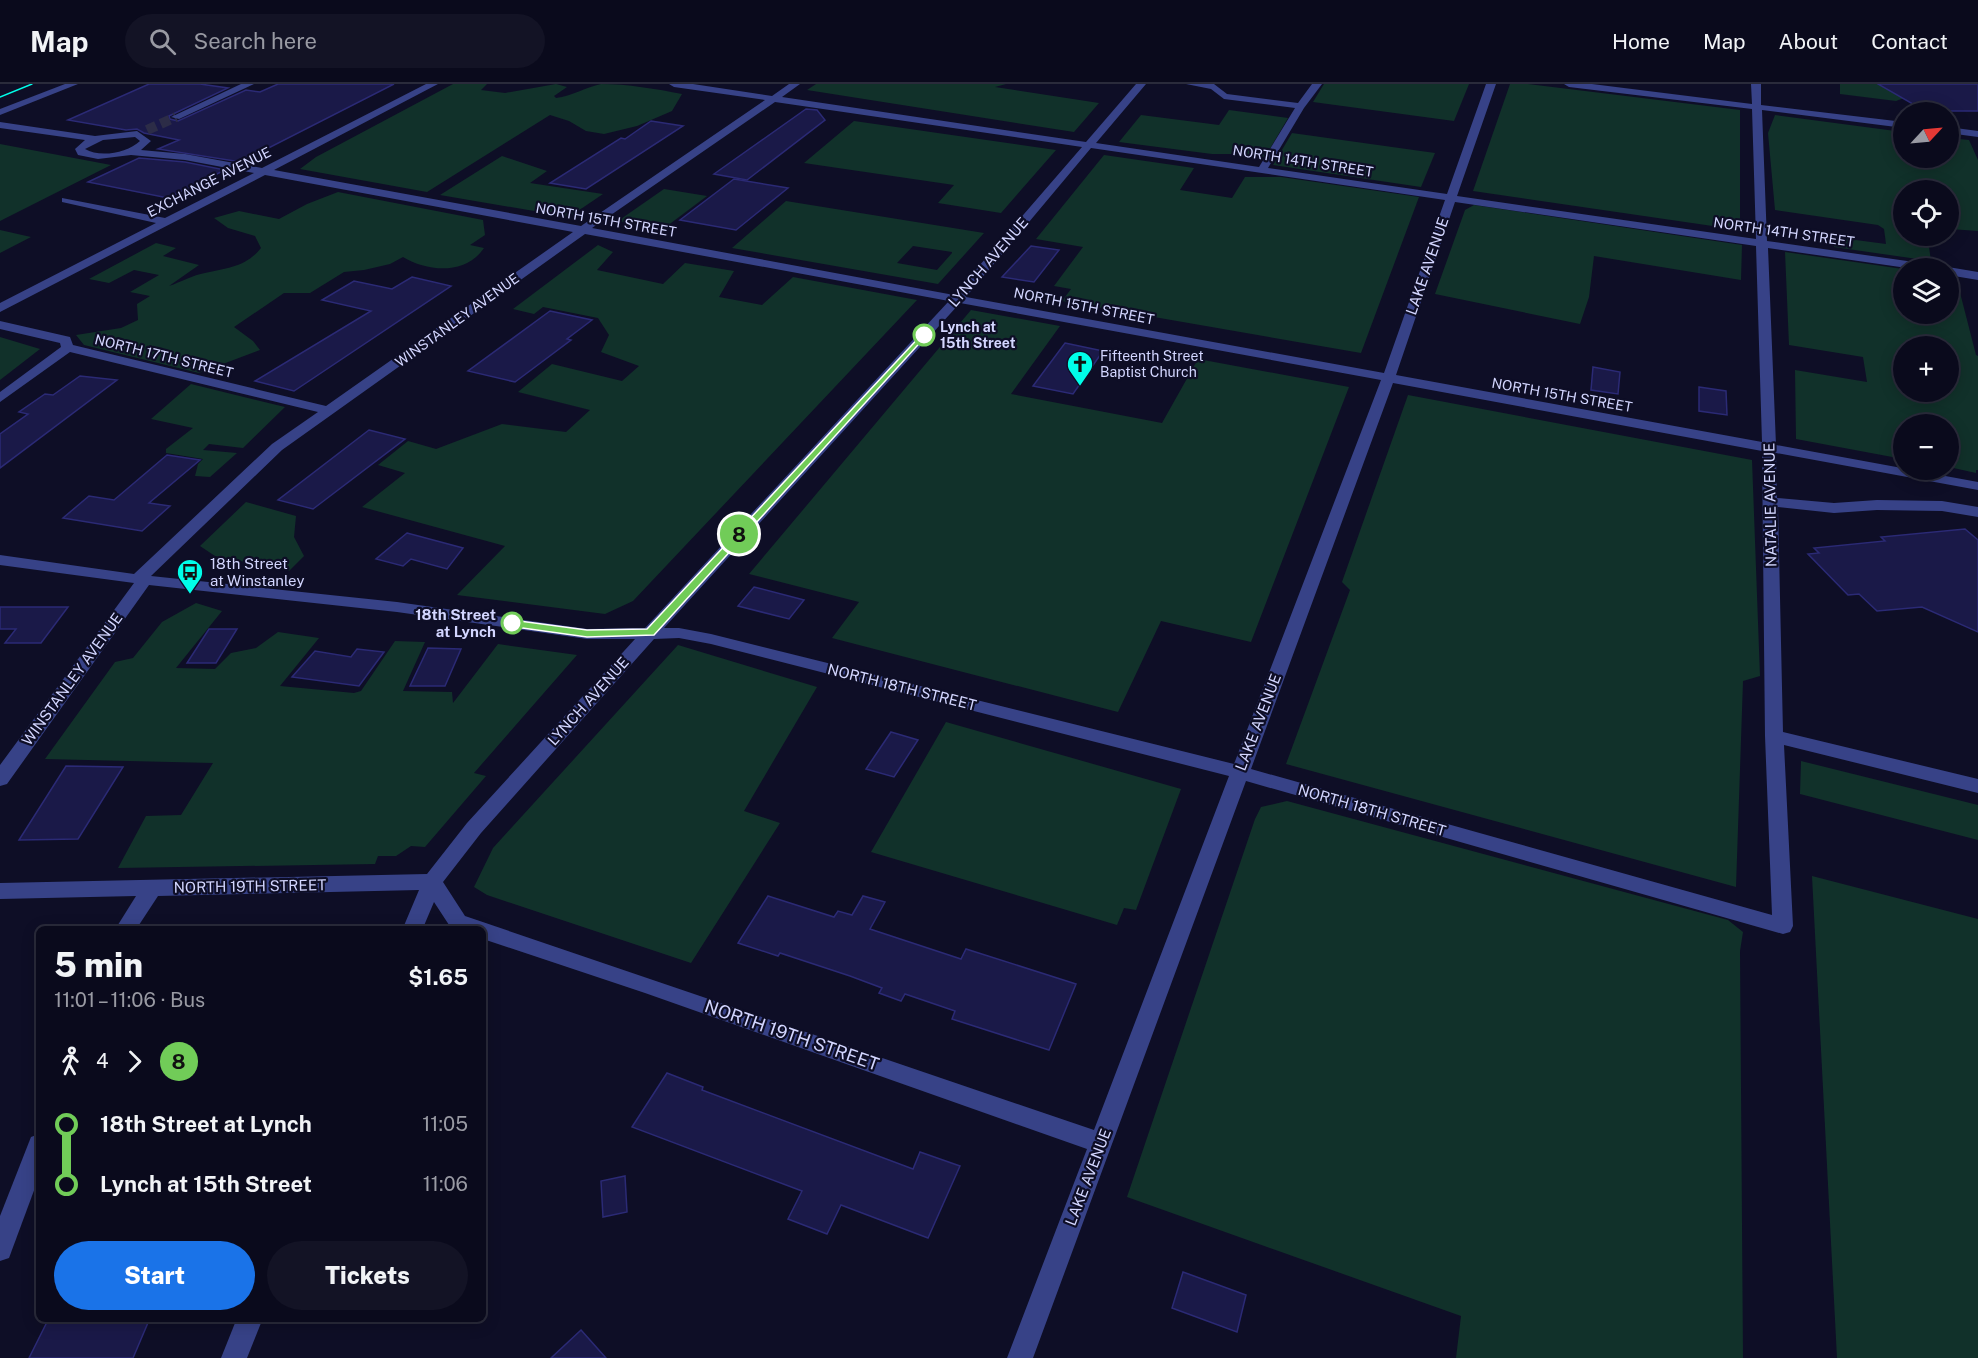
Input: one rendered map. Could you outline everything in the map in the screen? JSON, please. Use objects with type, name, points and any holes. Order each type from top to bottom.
[{"type":"street","points":[[0,112],[73,84]]},
{"type":"street","points":[[176,117],[249,84]]},
{"type":"street","name":"EXCHANGE AVENUE","points":[[0,308],[433,84]]},
{"type":"street","name":"NORTH 14TH STREET","points":[[674,84],[1089,143],[1451,199],[1893,263]]},
{"type":"street","name":"WINSTANLEY AVENUE","points":[[0,779],[141,580],[277,447],[581,231],[795,84]]},
{"type":"street","name":"LYNCH AVENUE","points":[[413,926],[432,882],[474,828],[958,298],[1142,84]]},
{"type":"street","points":[[1191,84],[1214,87],[1224,96],[1301,106]]},
{"type":"street","points":[[1262,170],[1317,84]]},
{"type":"street","name":"LAKE AVENUE","points":[[1020,1358],[1388,379],[1491,84]]},
{"type":"street","points":[[1569,84],[1636,88],[1757,107],[1893,124]]},
{"type":"street","name":"NATALIE AVENUE","points":[[1756,84],[1769,448],[1774,736],[1783,926]]},
{"type":"street","points":[[1276,104],[1283,92]]},
{"type":"street","points":[[0,125],[40,133],[62,133],[97,138]]},
{"type":"street","points":[[1959,131],[1978,134]]},
{"type":"street","points":[[142,132],[146,141],[142,146],[130,152],[91,156],[82,153],[80,149],[97,138],[142,132]]},
{"type":"street","points":[[40,133],[50,138],[86,143]]},
{"type":"street","name":"NORTH 15TH STREET","points":[[142,146],[185,157]]},
{"type":"street","name":"NORTH 15TH STREET","points":[[130,152],[185,157],[1978,486]]},
{"type":"street","points":[[66,200],[166,222]]},
{"type":"street","points":[[1959,273],[1978,276]]},
{"type":"street","name":"NORTH 17TH STREET","points":[[0,325],[65,340],[68,348],[327,410]]},
{"type":"street","points":[[0,398],[68,348]]},
{"type":"street","points":[[1770,502],[1834,508],[1877,505],[1942,506],[1978,512]]},
{"type":"street","name":"NORTH 18TH STREET","points":[[0,560],[141,580],[397,607],[587,634],[679,633],[757,650],[1239,772],[1783,926]]},
{"type":"street","points":[[1774,736],[1978,786]]},
{"type":"street","points":[[432,882],[458,922],[471,926]]},
{"type":"street","name":"NORTH 19TH STREET","points":[[0,891],[432,882]]},
{"type":"street","points":[[127,926],[152,888]]},
{"type":"street","name":"NORTH 19TH STREET","points":[[486,931],[661,989],[1101,1143]]},
{"type":"street","points":[[0,1249],[36,1153]]},
{"type":"street","points":[[234,1358],[248,1322]]},
{"type":"green space","points":[[453,84],[487,84],[481,90],[505,93],[556,84],[567,87],[554,96],[556,98],[601,84],[642,87],[682,94],[672,111],[637,126],[604,134],[586,131],[569,121],[550,115],[427,192],[300,169],[316,157]]},
{"type":"green space","points":[[816,84],[1006,84],[995,87],[1099,103],[1074,132],[807,90]]},
{"type":"green space","points":[[1324,84],[1469,84],[1454,121],[1313,102]]},
{"type":"green space","points":[[1510,84],[1528,84],[1740,110],[1740,230],[1473,191]]},
{"type":"green space","points":[[1840,84],[1911,84],[1915,94],[1896,101],[1840,94]]},
{"type":"green space","points":[[1229,110],[1288,118],[1265,157],[1212,154],[1119,142],[1141,115],[1219,125]]},
{"type":"green space","points":[[1775,115],[1893,131],[1893,168],[1959,168],[1959,139],[1969,140],[1978,160],[1978,231],[1959,230],[1959,180],[1893,180],[1893,246],[1929,246],[1931,258],[1910,258],[1834,247],[1833,237],[1886,244],[1884,229],[1878,225],[1775,210],[1768,133]]},
{"type":"green space","points":[[854,121],[1056,150],[1001,213],[938,203],[954,185],[804,163]]},
{"type":"green space","points":[[1292,133],[1435,153],[1421,187],[1273,165]]},
{"type":"green space","points":[[0,144],[111,165],[0,221]]},
{"type":"green space","points":[[1104,155],[1194,168],[1180,190],[1232,198],[1245,177],[1281,177],[1419,197],[1361,353],[1062,301],[1071,289],[1054,286],[1083,247],[1036,239]]},
{"type":"green space","points":[[502,156],[547,171],[530,183],[603,194],[569,217],[440,195]]},
{"type":"green space","points":[[664,189],[707,196],[663,229],[618,221]]},
{"type":"green space","points":[[338,192],[483,220],[485,235],[470,245],[484,248],[476,257],[457,267],[424,266],[403,257],[390,264],[344,272],[310,293],[284,293],[234,327],[253,341],[260,350],[199,373],[84,345],[76,335],[121,328],[138,320],[137,304],[150,296],[130,292],[159,275],[134,270],[109,283],[89,279],[156,243],[176,248],[163,256],[199,265],[169,286],[196,275],[236,266],[249,259],[261,248],[255,236],[228,228],[214,218],[239,211],[279,219],[307,204]]},
{"type":"green space","points":[[786,201],[984,233],[938,284],[732,248]],"holes":[[[913,246],[952,252],[937,270],[897,263]]]},
{"type":"green space","points":[[1474,205],[1742,245],[1741,280],[1594,256],[1589,297],[1580,324],[1435,294],[1465,210]]},
{"type":"green space","points":[[0,230],[31,237],[0,253]]},
{"type":"green space","points":[[598,245],[613,252],[597,270],[663,284],[685,263],[734,271],[719,297],[762,305],[793,277],[917,300],[633,601],[605,614],[457,595],[505,546],[362,507],[405,473],[378,465],[408,441],[436,449],[502,424],[566,432],[590,410],[518,392],[552,364],[622,381],[639,366],[601,352],[609,335],[598,318],[543,307],[534,314],[513,309]]},
{"type":"green space","points":[[1785,252],[1893,268],[1893,324],[1959,324],[1959,289],[1978,356],[1978,470],[1976,473],[1959,469],[1959,414],[1893,414],[1893,457],[1796,439],[1795,370],[1867,382],[1863,357],[1789,345]]},
{"type":"green space","points":[[971,310],[1060,326],[1011,394],[1162,423],[1198,359],[1349,387],[1251,642],[1161,621],[1118,712],[832,638],[859,602],[749,574]]},
{"type":"green space","points":[[0,337],[40,349],[0,380]]},
{"type":"green space","points":[[191,384],[285,407],[243,448],[209,444],[203,450],[237,453],[210,477],[195,476],[198,464],[203,459],[166,453],[166,449],[193,428],[151,419]]},
{"type":"green space","points":[[1408,395],[1752,460],[1760,676],[1743,681],[1736,887],[1286,764],[1350,590],[1342,582]]},
{"type":"green space","points":[[246,502],[296,516],[294,537],[304,556],[289,571],[215,556],[200,546]]},
{"type":"green space","points":[[196,603],[222,611],[176,668],[215,669],[231,653],[256,648],[278,632],[319,638],[280,686],[354,693],[361,691],[395,641],[425,642],[403,691],[452,692],[453,703],[498,644],[577,655],[474,773],[486,776],[425,847],[411,846],[396,856],[378,856],[375,864],[118,868],[146,816],[181,815],[213,763],[45,759],[115,662],[133,658],[162,622]]},
{"type":"green space","points":[[678,645],[817,687],[744,811],[780,823],[691,963],[487,895],[474,887],[493,848]]},
{"type":"green space","points":[[946,722],[1181,789],[1136,910],[1124,908],[1117,925],[871,852]]},
{"type":"green space","points":[[1801,761],[1978,805],[1978,840],[1800,794]]},
{"type":"green space","points":[[1287,801],[1728,920],[1743,932],[1740,951],[1743,1358],[1456,1358],[1461,1316],[1127,1197],[1255,819],[1261,807]]},
{"type":"green space","points":[[1812,876],[1978,919],[1978,1358],[1837,1358]]},
{"type":"building","points":[[149,84],[200,84],[228,88],[169,116],[170,119],[178,121],[246,90],[260,92],[278,84],[394,84],[241,162],[158,149],[179,140],[144,133],[137,129],[126,130],[68,120]]},
{"type":"building","points":[[1878,84],[1978,84],[1978,111],[1959,111],[1959,102],[1909,102]]},
{"type":"building","points":[[806,109],[817,110],[825,120],[747,180],[714,174]]},
{"type":"building","points":[[651,121],[683,126],[586,189],[550,183],[621,138],[625,139]]},
{"type":"building","points":[[139,158],[185,162],[225,170],[168,198],[88,182]]},
{"type":"building","points":[[734,179],[788,188],[736,230],[680,220]]},
{"type":"building","points":[[1031,246],[1059,250],[1034,282],[1002,277]]},
{"type":"building","points":[[412,277],[451,286],[294,391],[255,381],[371,311],[322,300],[354,281],[392,289]]},
{"type":"building","points":[[550,311],[592,320],[567,339],[571,340],[515,382],[468,371]]},
{"type":"building","points":[[1065,343],[1103,351],[1073,394],[1033,386]]},
{"type":"building","points":[[1593,367],[1620,372],[1618,394],[1591,390]]},
{"type":"building","points":[[80,376],[117,380],[0,468],[0,434],[28,414],[19,412],[45,394],[53,395]]},
{"type":"building","points":[[1699,387],[1726,391],[1727,415],[1699,411]]},
{"type":"building","points":[[369,430],[405,439],[313,509],[278,500]]},
{"type":"building","points":[[167,455],[200,460],[149,503],[170,506],[142,531],[63,518],[89,496],[114,500]]},
{"type":"building","points":[[1965,529],[1978,540],[1978,632],[1922,607],[1877,611],[1859,594],[1848,595],[1808,554],[1819,553],[1814,548],[1885,541],[1881,537]]},
{"type":"building","points":[[407,533],[463,548],[447,569],[411,559],[403,566],[376,559]]},
{"type":"building","points":[[754,587],[804,600],[789,619],[738,606]]},
{"type":"building","points":[[0,607],[68,607],[41,643],[5,643],[16,629],[0,629]]},
{"type":"building","points":[[209,629],[237,629],[216,663],[187,663]]},
{"type":"building","points":[[428,648],[461,649],[445,686],[410,686]]},
{"type":"building","points":[[357,649],[384,652],[359,686],[292,677],[315,651],[351,657]]},
{"type":"building","points":[[891,732],[918,740],[894,777],[866,769]]},
{"type":"building","points":[[66,766],[123,767],[78,839],[19,840]]},
{"type":"building","points":[[768,896],[834,917],[838,911],[852,915],[863,896],[885,902],[870,929],[961,959],[966,949],[1076,984],[1049,1050],[952,1019],[955,1011],[905,994],[901,1001],[879,993],[882,988],[850,976],[780,953],[778,956],[738,943]]},
{"type":"building","points":[[667,1073],[703,1087],[702,1090],[913,1169],[920,1152],[960,1166],[928,1238],[841,1205],[827,1234],[788,1219],[802,1191],[632,1127]]},
{"type":"building","points":[[625,1176],[627,1212],[603,1217],[601,1181]]},
{"type":"building","points":[[1183,1272],[1246,1295],[1237,1332],[1172,1308]]},
{"type":"building","points":[[47,1322],[148,1322],[133,1358],[29,1358]]},
{"type":"building","points":[[581,1330],[606,1358],[551,1358]]},
{"type":"tunnel","points":[[147,130],[176,117]]},
{"type":"tram line","points":[[0,97],[32,84]]},
{"type":"bus line","name":"8","points":[[512,623],[587,634],[650,633],[924,335]]},
{"type":"place","name":"Lynch at 15th Street","points":[[924,335]]},
{"type":"place","name":"Fifteenth Street Baptist Church","points":[[1080,387]]},
{"type":"place","name":"18th Street at Winstanley","points":[[190,595]]},
{"type":"place","name":"18th Street at Lynch","points":[[512,623]]}]
